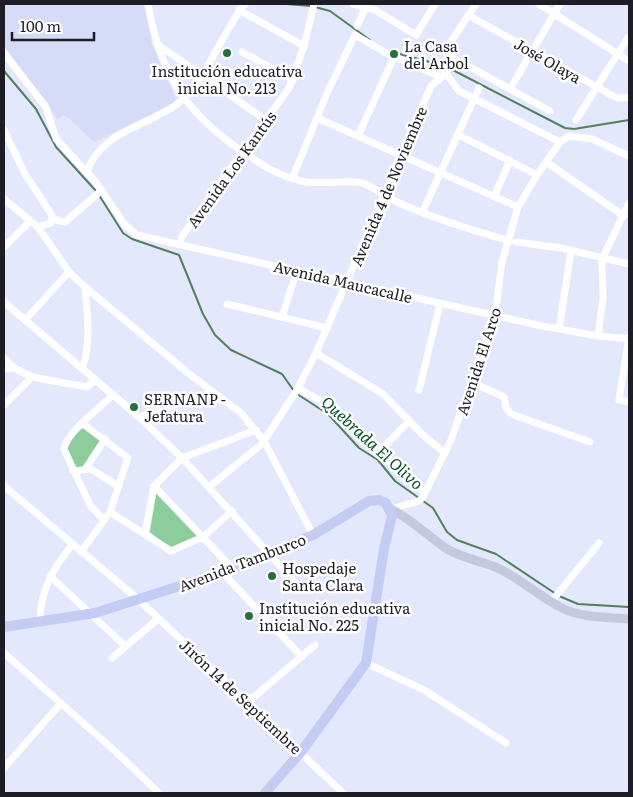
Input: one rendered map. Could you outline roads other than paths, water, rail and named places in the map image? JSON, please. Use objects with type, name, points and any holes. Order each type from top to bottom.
[{"type":"highway","name":"Avenida Tamburco","points":[[4,627],[89,614],[233,569],[313,535],[369,501],[379,500],[386,503],[391,509]]},
{"type":"highway","points":[[265,793],[301,752],[366,663],[384,548],[392,516],[391,509]]},
{"type":"main road","points":[[391,509],[411,521],[451,551],[500,569],[551,602],[574,613],[629,619]]},
{"type":"street","points":[[148,4],[157,44],[170,75],[184,99],[211,128],[269,169],[292,178],[318,184],[360,183],[384,196],[472,230],[513,241],[629,264]]},
{"type":"street","points":[[87,172],[93,156],[103,145],[160,115],[184,99],[239,10],[245,4]]},
{"type":"street","points":[[353,4],[366,6],[379,12],[416,35],[435,4]]},
{"type":"street","points":[[445,72],[448,46],[476,4]]},
{"type":"street","points":[[539,4],[629,61]]},
{"type":"street","points":[[510,89],[560,4]]},
{"type":"street","name":"Avenida Los Kantús","points":[[180,244],[184,233],[267,121],[293,80],[304,46],[313,6]]},
{"type":"street","points":[[357,26],[366,6]]},
{"type":"street","points":[[239,10],[304,46]]},
{"type":"street","name":"José Olaya","points":[[468,15],[596,87],[618,98],[629,98]]},
{"type":"street","points":[[292,178],[355,34],[394,57],[445,72],[459,91],[496,108],[560,142],[569,136],[580,136],[592,139],[629,156]]},
{"type":"street","points":[[576,120],[629,36]]},
{"type":"street","points":[[157,44],[267,121]]},
{"type":"street","points":[[242,52],[293,80]]},
{"type":"street","name":"Avenida Maucacalle","points":[[4,54],[46,107],[56,139],[87,172],[99,192],[133,233],[495,316],[598,336],[629,338]]},
{"type":"street","points":[[448,55],[550,111]]},
{"type":"street","points":[[358,136],[394,57]]},
{"type":"street","name":"Avenida 4 de Noviembre","points":[[209,487],[264,441],[296,391],[348,281],[431,86],[445,72]]},
{"type":"street","points":[[423,211],[479,88]]},
{"type":"street","points":[[317,118],[518,207]]},
{"type":"street","points":[[4,130],[25,174],[47,206],[53,219]]},
{"type":"street","points":[[459,135],[537,175]]},
{"type":"street","name":"Avenida El Arco","points":[[422,497],[451,440],[495,316],[502,262],[513,241],[518,207],[560,142]]},
{"type":"street","points":[[494,196],[510,160]]},
{"type":"street","points":[[546,162],[624,216]]},
{"type":"street","points":[[53,219],[65,222],[99,192]]},
{"type":"street","points":[[4,199],[38,227],[69,272],[85,287],[241,413],[264,441],[313,535]]},
{"type":"street","points":[[598,336],[603,299],[602,259],[629,204]]},
{"type":"street","points":[[38,227],[48,225],[53,219]]},
{"type":"street","points":[[4,247],[30,221]]},
{"type":"street","points":[[559,329],[571,251]]},
{"type":"street","points":[[282,317],[297,270]]},
{"type":"street","points":[[26,320],[69,272]]},
{"type":"street","points":[[82,368],[86,360],[87,344],[85,287]]},
{"type":"street","points":[[4,302],[138,416],[182,458],[300,588]]},
{"type":"street","points":[[227,304],[327,328]]},
{"type":"street","points":[[419,390],[440,304]]},
{"type":"street","points":[[629,338],[619,400],[629,402]]},
{"type":"street","points":[[316,352],[383,394],[409,421],[445,453]]},
{"type":"street","points":[[4,358],[14,368],[32,376],[87,387],[95,380]]},
{"type":"street","points":[[4,369],[14,368]]},
{"type":"street","points":[[4,405],[32,376]]},
{"type":"street","points":[[471,382],[504,396],[506,408],[511,414],[590,442]]},
{"type":"street","points":[[296,391],[337,412],[380,451],[422,497],[391,509]]},
{"type":"street","points":[[138,416],[213,392]]},
{"type":"street","points":[[104,520],[90,505],[64,449],[65,441],[113,395]]},
{"type":"street","points":[[380,451],[409,421]]},
{"type":"street","points":[[81,552],[110,512],[128,458],[83,424]]},
{"type":"street","points":[[145,534],[154,486],[182,458],[256,430]]},
{"type":"street","points":[[86,468],[105,439]]},
{"type":"street","points":[[73,471],[86,468],[95,470],[118,486]]},
{"type":"street","name":"Jirón 14 de Septiembre","points":[[4,486],[138,600],[301,752],[342,793]]},
{"type":"street","points":[[154,486],[233,569]]},
{"type":"street","points":[[110,512],[171,551],[203,537],[232,511]]},
{"type":"street","points":[[551,602],[599,543]]},
{"type":"street","points":[[40,621],[40,604],[50,576],[72,545]]},
{"type":"street","points":[[222,572],[302,657]]},
{"type":"street","points":[[50,576],[124,645]]},
{"type":"street","points":[[112,658],[124,645],[158,619]]},
{"type":"street","points":[[248,702],[315,645]]},
{"type":"street","points":[[4,653],[159,793]]},
{"type":"street","points":[[366,663],[424,690],[506,743]]},
{"type":"street","points":[[4,768],[61,703]]},
{"type":"waterway","points":[[287,4],[310,6]]},
{"type":"waterway","points":[[315,7],[330,11],[370,40]]},
{"type":"waterway","points":[[392,52],[445,66]]},
{"type":"waterway","points":[[449,68],[565,128],[574,129],[629,120]]},
{"type":"waterway","name":"Quebrada El Olivo","points":[[4,71],[36,109],[56,147],[96,191]]},
{"type":"waterway","name":"Quebrada El Olivo","points":[[99,195],[123,233],[132,239],[179,255],[203,314],[215,335],[231,350],[282,374],[294,391]]},
{"type":"waterway","name":"Quebrada El Olivo","points":[[297,394],[328,414],[359,448],[378,460],[395,481],[433,508],[447,532],[457,540],[496,554],[559,596],[578,604],[629,607]]},
{"type":"place","name":"Institución educativa inicial No. 213","points":[[227,53]]},
{"type":"place","name":"La Casa del Arbol","points":[[394,54]]},
{"type":"place","name":"SERNANP - Jefatura","points":[[134,407]]},
{"type":"place","name":"Hospedaje Santa Clara","points":[[272,576]]},
{"type":"place","name":"Institución educativa inicial No. 225","points":[[249,616]]}]
